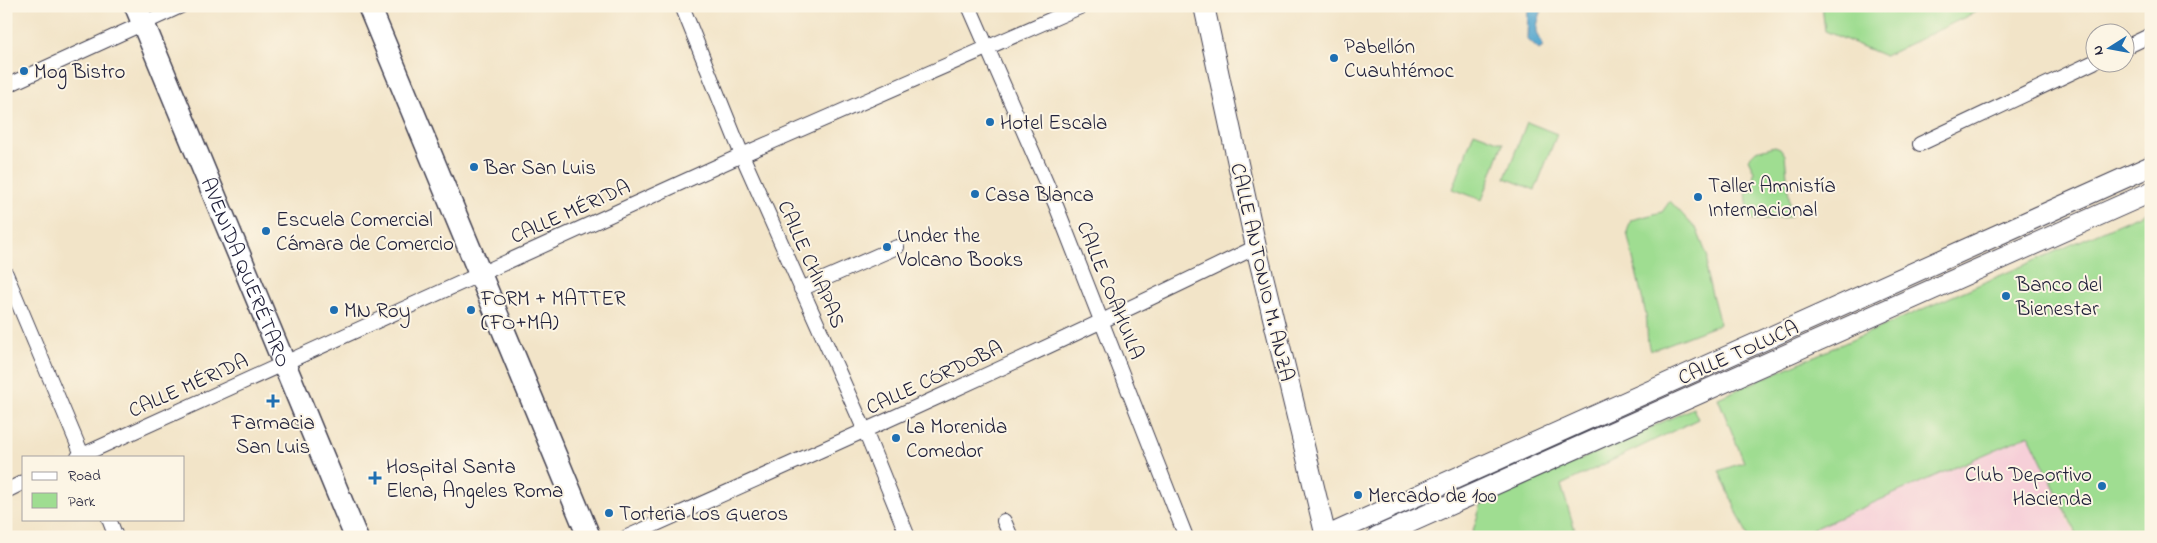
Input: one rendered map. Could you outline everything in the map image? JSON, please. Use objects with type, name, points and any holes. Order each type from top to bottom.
[{"type":"main road","points":[[369,6],[589,537]]},
{"type":"main road","name":"AVENIDA QUERÉTARO","points":[[139,15],[356,537]]},
{"type":"street","points":[[6,86],[139,15],[181,6]]},
{"type":"street","name":"CALLE CHIAPAS","points":[[682,6],[742,155],[800,289],[865,431],[908,537]]},
{"type":"street","name":"CALLE COAHUILA","points":[[969,6],[1055,203],[1186,537]]},
{"type":"street","name":"CALLE MÉRIDA","points":[[81,456],[742,155],[1082,6]]},
{"type":"street","name":"CALLE ANTONIO M. ANZA","points":[[1204,6],[1256,247],[1325,537]]},
{"type":"street","points":[[2134,43],[2151,35]]},
{"type":"street","points":[[1920,144],[2084,67]]},
{"type":"street","name":"CALLE TOLUCA","points":[[1325,537],[2151,166]]},
{"type":"street","name":"CALLE TOLUCA","points":[[1378,537],[2151,192]]},
{"type":"street","name":"CALLE CÓRDOBA","points":[[627,537],[1103,322],[1256,247]]},
{"type":"street","points":[[800,289],[897,248]]},
{"type":"street","points":[[6,274],[81,456]]},
{"type":"street","points":[[1806,322],[1814,341]]},
{"type":"street","points":[[6,490],[22,483]]},
{"type":"street","points":[[109,520],[116,537]]},
{"type":"street","points":[[1004,521],[1011,537]]},
{"type":"shaded area","points":[[2030,435],[2076,537],[1795,537]]},
{"type":"green space","points":[[1822,6],[1988,6],[1885,56],[1825,31]]},
{"type":"green space","points":[[1527,122],[1557,134],[1535,190],[1505,178]]},
{"type":"green space","points":[[1474,132],[1503,143],[1482,200],[1453,189]]},
{"type":"green space","points":[[1775,146],[1780,148],[1785,155],[1791,217],[1753,220],[1748,212],[1745,182],[1753,180],[1754,172],[1748,159],[1756,151]]},
{"type":"green space","points":[[1670,201],[1697,230],[1708,258],[1706,272],[1720,324],[1650,351],[1646,315],[1627,232],[1631,220],[1662,212]]},
{"type":"green space","points":[[2151,210],[2151,537],[2078,537],[2029,435],[1795,537],[1748,537],[1719,471],[1744,462],[1718,398]]},
{"type":"green space","points":[[1693,408],[1698,419],[1561,485],[1575,530],[1563,537],[1471,537],[1481,505]]},
{"type":"water","points":[[1528,6],[1544,6],[1537,29],[1543,47],[1539,50],[1527,39]]},
{"type":"place","name":"Pabellón Cuauhtémoc","points":[[1334,58]]},
{"type":"place","name":"Mog Bistro","points":[[24,71]]},
{"type":"place","name":"Hotel Escala","points":[[990,122]]},
{"type":"place","name":"Bar San Luis","points":[[474,167]]},
{"type":"place","name":"Casa Blanca","points":[[975,194]]},
{"type":"place","name":"Taller Amnistía Internacional","points":[[1698,197]]},
{"type":"place","name":"Escuela Comercial Cámara de Comercio","points":[[266,231]]},
{"type":"place","name":"Under the Volcano Books","points":[[887,247]]},
{"type":"place","name":"Banco del Bienestar","points":[[2006,296]]},
{"type":"place","name":"MN Roy","points":[[334,310]]},
{"type":"place","name":"FORM + MATTER (FO+MA)","points":[[471,310]]},
{"type":"place","name":"Farmacia San Luis","points":[[273,401]]},
{"type":"place","name":"La Morenida Comedor","points":[[896,438]]},
{"type":"place","name":"Hospital Santa Elena, Angeles Roma","points":[[375,478]]},
{"type":"place","name":"Club Deportivo Hacienda","points":[[2102,486]]},
{"type":"place","name":"Mercado de 100","points":[[1358,495]]},
{"type":"place","name":"Torteria Los Gueros","points":[[609,513]]}]
